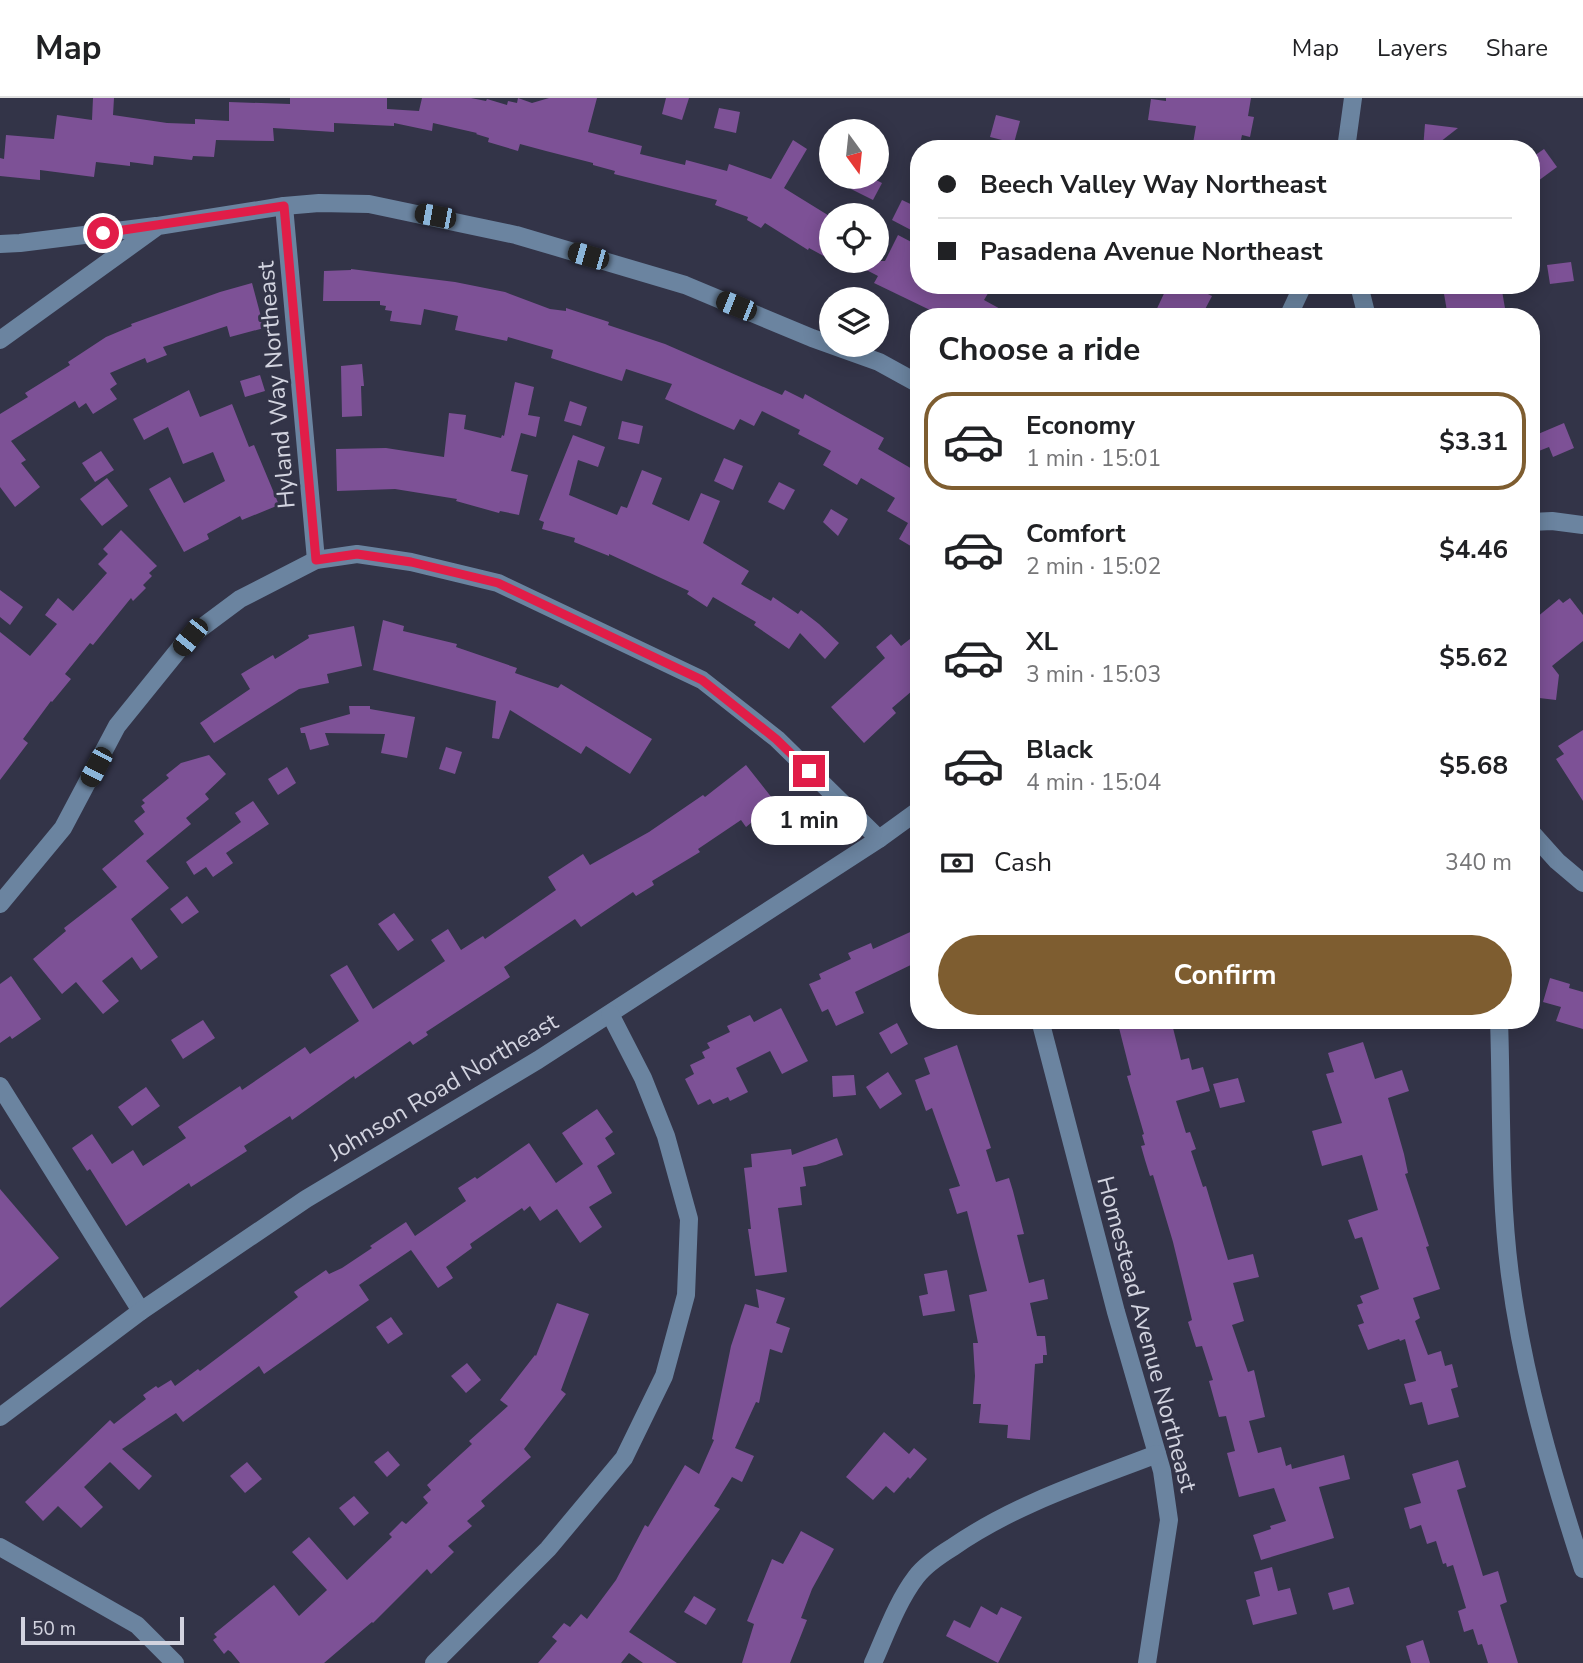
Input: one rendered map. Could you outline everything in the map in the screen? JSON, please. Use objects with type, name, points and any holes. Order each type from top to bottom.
[{"type":"street","points":[[1347,140],[1353,98]]},
{"type":"street","points":[[0,244],[158,226],[284,206],[319,203],[369,204],[516,234],[685,285],[812,338],[879,362],[910,379]]},
{"type":"street","name":"Hyland Way Northeast","points":[[284,206],[316,560]]},
{"type":"street","points":[[0,340],[158,226]]},
{"type":"street","points":[[1540,522],[1583,525]]},
{"type":"street","points":[[0,904],[63,828],[117,726],[190,637],[240,599],[316,560],[357,554],[411,562],[498,583],[702,680],[776,739],[879,839]]},
{"type":"street","name":"Johnson Road Northeast","points":[[0,1417],[141,1311],[306,1199],[538,1060],[910,817]]},
{"type":"street","points":[[1540,842],[1583,883]]},
{"type":"street","points":[[434,1663],[548,1549],[624,1458],[668,1363],[686,1295],[689,1219],[666,1136],[643,1078],[610,1014]]},
{"type":"street","name":"Homestead Avenue Northeast","points":[[1042,1029],[1116,1311],[1157,1454],[1169,1520],[1147,1663]]},
{"type":"street","points":[[1499,1029],[1504,1212],[1520,1339],[1536,1410],[1583,1569]]},
{"type":"street","points":[[0,1086],[141,1311]]},
{"type":"street","points":[[873,1663],[900,1602],[917,1576],[937,1558],[977,1530],[1052,1494],[1157,1454]]},
{"type":"street","points":[[0,1547],[137,1625],[175,1663]]},
{"type":"building","points":[[93,98],[114,98],[113,115],[195,124],[195,119],[229,121],[229,102],[290,104],[290,98],[387,98],[387,109],[419,111],[422,98],[487,99],[507,105],[508,101],[517,103],[518,98],[532,103],[549,98],[597,98],[588,132],[642,146],[640,154],[685,165],[686,160],[727,171],[729,164],[771,179],[793,140],[807,149],[784,188],[819,210],[819,253],[809,248],[808,250],[765,223],[761,228],[747,220],[748,217],[715,205],[717,200],[614,174],[615,171],[593,163],[520,144],[518,151],[488,142],[489,138],[477,133],[433,123],[432,131],[394,123],[394,126],[334,123],[334,132],[273,128],[274,141],[216,140],[214,157],[193,156],[192,160],[154,156],[153,165],[130,162],[130,166],[96,162],[94,177],[40,170],[40,180],[0,176],[0,158],[4,159],[6,135],[54,139],[57,115],[92,120]]},
{"type":"building","points":[[666,98],[689,98],[682,120],[662,114]]},
{"type":"building","points":[[1166,98],[1251,98],[1248,116],[1254,117],[1250,137],[1242,135],[1241,140],[1194,140],[1196,126],[1148,120],[1151,99],[1166,101]]},
{"type":"building","points":[[719,108],[740,112],[736,133],[714,128]]},
{"type":"building","points":[[996,115],[1020,121],[1015,140],[990,137]]},
{"type":"building","points":[[1425,124],[1458,128],[1443,140],[1424,140]]},
{"type":"building","points":[[1544,149],[1557,167],[1540,180],[1540,152]]},
{"type":"building","points":[[851,189],[879,189],[873,200]]},
{"type":"building","points":[[902,200],[910,204],[910,229],[892,220]]},
{"type":"building","points":[[898,235],[910,241],[910,294],[988,294],[984,300],[999,308],[926,308],[889,290],[889,287],[874,283],[878,276],[872,273],[889,273],[889,253]]},
{"type":"building","points":[[1571,262],[1574,281],[1550,284],[1547,265]]},
{"type":"building","points":[[351,270],[455,282],[505,292],[550,309],[566,311],[566,308],[665,344],[782,395],[785,390],[803,399],[805,394],[884,438],[878,449],[910,468],[910,546],[899,539],[908,523],[887,511],[895,498],[861,478],[857,485],[823,465],[831,451],[798,434],[800,430],[762,411],[754,426],[740,419],[734,430],[665,399],[672,384],[626,369],[622,381],[551,358],[553,350],[508,337],[507,341],[455,330],[458,316],[424,309],[421,325],[390,321],[392,311],[385,310],[386,306],[380,305],[380,301],[323,301],[324,271]]},
{"type":"building","points":[[252,283],[264,328],[230,337],[227,326],[163,347],[167,355],[147,363],[145,358],[110,373],[117,384],[110,389],[117,399],[93,414],[86,403],[79,408],[75,401],[11,441],[26,460],[21,463],[40,487],[15,507],[0,487],[0,414],[28,397],[25,393],[70,365],[68,362],[106,337],[132,326],[131,324]]},
{"type":"building","points":[[1164,294],[1212,296],[1206,308],[1157,308]]},
{"type":"building","points":[[1444,294],[1503,294],[1505,308],[1446,308]]},
{"type":"building","points":[[362,364],[362,416],[342,417],[341,366]]},
{"type":"building","points":[[260,375],[265,391],[245,397],[240,381]]},
{"type":"building","points":[[515,382],[534,387],[528,415],[540,417],[536,437],[521,433],[511,471],[528,475],[519,515],[499,513],[456,501],[457,499],[395,489],[337,491],[336,449],[386,448],[444,457],[449,413],[466,415],[464,429],[501,438],[504,436]]},
{"type":"building","points":[[189,390],[200,417],[232,404],[249,447],[254,445],[279,505],[242,520],[240,516],[207,534],[209,539],[184,552],[149,489],[170,477],[184,503],[225,481],[213,452],[183,464],[168,427],[144,440],[133,419]]},
{"type":"building","points":[[570,401],[587,407],[581,426],[564,421]]},
{"type":"building","points":[[622,421],[643,426],[639,444],[618,439]]},
{"type":"building","points":[[1564,423],[1574,448],[1553,457],[1549,447],[1540,450],[1540,433]]},
{"type":"building","points":[[573,435],[605,447],[598,467],[578,460],[569,495],[617,515],[621,506],[627,508],[642,470],[662,478],[652,504],[689,521],[701,493],[720,501],[703,543],[749,571],[741,584],[771,601],[773,597],[798,614],[801,610],[839,643],[825,659],[800,633],[789,649],[754,625],[756,622],[713,597],[707,607],[687,594],[689,591],[609,554],[574,542],[575,538],[542,529],[544,522],[539,520]]},
{"type":"building","points":[[101,451],[114,470],[95,482],[82,463]]},
{"type":"building","points":[[724,458],[743,466],[733,490],[714,481]]},
{"type":"building","points":[[107,478],[128,506],[102,526],[80,499]]},
{"type":"building","points":[[779,482],[795,490],[784,510],[768,502]]},
{"type":"building","points":[[831,509],[848,519],[838,536],[823,522]]},
{"type":"building","points":[[121,530],[157,566],[149,573],[152,576],[143,585],[146,588],[133,601],[131,598],[93,645],[90,643],[65,674],[71,679],[23,739],[28,743],[0,780],[0,632],[30,656],[57,624],[45,615],[58,598],[73,611],[107,573],[98,564],[108,554],[103,549]]},
{"type":"building","points":[[0,590],[23,607],[10,625],[0,617]]},
{"type":"building","points":[[1570,598],[1583,615],[1583,641],[1552,666],[1559,675],[1556,700],[1540,698],[1540,615],[1559,599],[1563,603]]},
{"type":"building","points":[[383,620],[404,626],[403,631],[457,644],[456,647],[517,668],[515,673],[558,688],[561,684],[652,739],[630,774],[586,746],[581,754],[510,710],[499,739],[492,738],[496,701],[373,670]]},
{"type":"building","points":[[354,626],[362,666],[327,674],[329,683],[299,689],[214,743],[200,723],[250,689],[241,674],[273,655],[275,659],[309,638],[308,635]]},
{"type":"building","points":[[891,634],[901,646],[910,639],[910,693],[892,708],[896,713],[864,743],[831,707],[885,658],[876,647]]},
{"type":"building","points":[[349,706],[370,706],[370,709],[415,717],[407,758],[381,753],[385,734],[325,733],[329,745],[310,750],[305,733],[301,733],[300,728],[350,714]]},
{"type":"building","points":[[1583,730],[1583,801],[1556,759],[1564,754],[1558,746]]},
{"type":"building","points":[[446,747],[462,752],[455,774],[439,769]]},
{"type":"building","points":[[209,755],[226,774],[205,794],[209,799],[186,818],[191,824],[146,861],[169,888],[131,919],[158,957],[141,970],[132,957],[102,981],[119,1001],[103,1014],[76,982],[62,994],[33,959],[66,931],[64,928],[117,887],[102,869],[144,834],[134,821],[145,812],[141,806],[145,803],[142,800],[169,778],[166,775],[181,763]]},
{"type":"building","points":[[746,765],[776,803],[746,827],[741,820],[698,849],[700,852],[652,881],[654,885],[636,896],[633,892],[581,927],[575,919],[504,967],[510,977],[426,1032],[428,1035],[413,1045],[410,1041],[355,1079],[354,1076],[292,1120],[290,1116],[244,1146],[247,1151],[191,1187],[189,1183],[126,1226],[90,1169],[87,1171],[72,1148],[92,1134],[112,1164],[133,1150],[143,1166],[186,1138],[178,1127],[240,1086],[242,1090],[305,1047],[310,1054],[359,1021],[330,975],[347,965],[373,1009],[445,961],[431,940],[448,929],[461,950],[483,936],[485,939],[556,890],[548,877],[583,854],[590,865],[649,832],[703,795],[705,797]]},
{"type":"building","points":[[287,767],[296,783],[278,795],[268,779]]},
{"type":"building","points":[[253,801],[269,824],[226,853],[233,863],[213,877],[206,867],[194,875],[186,862],[241,822],[235,813]]},
{"type":"building","points":[[187,896],[199,912],[182,924],[170,909]]},
{"type":"building","points":[[394,913],[414,940],[398,951],[378,924]]},
{"type":"building","points":[[910,932],[910,965],[855,992],[864,1013],[836,1026],[828,1009],[822,1012],[809,984],[821,979],[819,974],[851,959],[848,953],[871,943],[873,949]]},
{"type":"building","points":[[11,976],[41,1019],[12,1039],[10,1036],[0,1043],[0,984]]},
{"type":"building","points":[[1550,978],[1570,984],[1569,988],[1583,992],[1583,1029],[1556,1021],[1561,1007],[1543,1002]]},
{"type":"building","points":[[781,1008],[808,1061],[782,1074],[770,1051],[736,1068],[748,1092],[730,1101],[728,1097],[713,1104],[710,1099],[698,1105],[685,1079],[694,1074],[690,1065],[705,1058],[702,1052],[710,1048],[707,1043],[730,1032],[727,1026],[750,1015],[754,1022]]},
{"type":"building","points":[[203,1020],[215,1038],[183,1059],[171,1040]]},
{"type":"building","points":[[897,1023],[908,1044],[891,1054],[879,1033]]},
{"type":"building","points":[[1119,1029],[1173,1029],[1181,1060],[1189,1058],[1192,1070],[1203,1067],[1210,1091],[1176,1101],[1186,1133],[1190,1132],[1196,1149],[1191,1151],[1203,1187],[1206,1186],[1228,1260],[1253,1254],[1259,1277],[1233,1283],[1244,1321],[1232,1325],[1248,1372],[1254,1370],[1265,1417],[1249,1421],[1258,1453],[1281,1447],[1286,1466],[1291,1464],[1292,1469],[1344,1455],[1350,1479],[1319,1487],[1334,1538],[1261,1560],[1253,1535],[1286,1521],[1274,1488],[1239,1497],[1227,1453],[1235,1451],[1226,1416],[1219,1417],[1209,1381],[1213,1380],[1202,1346],[1196,1347],[1188,1322],[1192,1320],[1173,1242],[1153,1175],[1150,1176],[1141,1146],[1145,1145],[1144,1134],[1127,1076],[1131,1075]]},
{"type":"building","points":[[1363,1042],[1375,1079],[1402,1070],[1409,1091],[1388,1098],[1404,1154],[1408,1173],[1405,1174],[1440,1289],[1413,1298],[1420,1318],[1415,1321],[1428,1355],[1441,1351],[1445,1366],[1452,1364],[1458,1387],[1451,1389],[1459,1417],[1428,1425],[1422,1402],[1410,1405],[1404,1384],[1416,1381],[1405,1339],[1368,1350],[1358,1325],[1364,1323],[1357,1305],[1363,1303],[1360,1296],[1379,1289],[1362,1237],[1355,1239],[1348,1220],[1378,1210],[1362,1155],[1322,1166],[1312,1131],[1342,1123],[1326,1074],[1334,1072],[1328,1053]]},
{"type":"building","points":[[957,1045],[991,1148],[986,1150],[996,1182],[1009,1178],[1013,1191],[1024,1234],[1017,1235],[1029,1283],[1044,1279],[1048,1299],[1030,1303],[1037,1336],[1045,1336],[1047,1355],[1043,1355],[1043,1363],[1035,1364],[1030,1440],[1007,1438],[1008,1425],[979,1423],[981,1404],[973,1404],[973,1343],[978,1343],[969,1295],[987,1291],[967,1211],[957,1214],[949,1189],[960,1186],[932,1108],[926,1111],[915,1080],[930,1074],[924,1058]]},
{"type":"building","points":[[888,1072],[902,1094],[880,1109],[866,1087]]},
{"type":"building","points":[[854,1075],[856,1095],[833,1097],[832,1076]]},
{"type":"building","points":[[1238,1078],[1245,1102],[1220,1108],[1213,1084]]},
{"type":"building","points":[[146,1087],[160,1106],[132,1126],[118,1107]]},
{"type":"building","points":[[597,1109],[613,1132],[605,1138],[615,1154],[597,1166],[612,1193],[589,1207],[602,1227],[580,1243],[557,1209],[540,1221],[530,1206],[524,1211],[522,1208],[470,1244],[472,1248],[446,1267],[453,1278],[438,1288],[411,1250],[359,1285],[369,1300],[264,1374],[259,1366],[183,1422],[176,1413],[122,1449],[152,1476],[139,1490],[110,1462],[84,1487],[103,1507],[81,1528],[58,1506],[43,1521],[25,1502],[110,1420],[114,1424],[146,1399],[143,1395],[171,1380],[175,1386],[198,1369],[200,1371],[298,1297],[294,1292],[326,1270],[329,1274],[342,1268],[406,1222],[415,1236],[466,1201],[458,1188],[475,1177],[477,1179],[529,1143],[556,1183],[583,1164],[562,1133]]},
{"type":"building","points":[[837,1138],[843,1155],[803,1167],[806,1186],[800,1187],[802,1205],[778,1208],[787,1272],[755,1276],[748,1229],[751,1229],[744,1168],[752,1167],[751,1154],[791,1149],[792,1155]]},
{"type":"building","points":[[0,1189],[59,1258],[0,1308]]},
{"type":"building","points":[[947,1270],[955,1311],[923,1316],[919,1296],[928,1294],[924,1274]]},
{"type":"building","points":[[756,1289],[785,1298],[776,1323],[790,1328],[782,1353],[770,1349],[759,1403],[756,1402],[735,1448],[754,1456],[742,1482],[732,1477],[714,1506],[720,1509],[629,1632],[677,1663],[643,1663],[629,1653],[621,1663],[538,1663],[557,1641],[552,1637],[564,1623],[570,1627],[581,1614],[587,1619],[616,1580],[645,1525],[648,1527],[685,1465],[699,1474],[714,1440],[712,1439],[731,1346],[745,1304],[759,1308]]},
{"type":"building","points":[[557,1303],[589,1314],[561,1390],[566,1394],[524,1449],[531,1457],[481,1501],[485,1506],[467,1521],[472,1526],[448,1546],[454,1552],[431,1574],[427,1569],[373,1623],[324,1663],[240,1663],[228,1650],[224,1654],[213,1640],[217,1637],[214,1634],[274,1585],[299,1616],[327,1590],[292,1552],[309,1537],[347,1580],[392,1537],[389,1534],[402,1521],[406,1524],[428,1503],[423,1497],[431,1490],[427,1485],[472,1444],[469,1441],[508,1406],[500,1400],[536,1356]]},
{"type":"building","points":[[391,1317],[403,1334],[388,1344],[376,1327]]},
{"type":"building","points":[[467,1363],[481,1380],[466,1393],[451,1376]]},
{"type":"building","points":[[884,1432],[909,1454],[914,1448],[927,1459],[894,1493],[886,1486],[873,1500],[846,1477]]},
{"type":"building","points":[[388,1451],[400,1465],[387,1477],[374,1462]]},
{"type":"building","points":[[1458,1460],[1466,1487],[1457,1490],[1483,1576],[1498,1571],[1507,1602],[1500,1605],[1518,1663],[1488,1663],[1482,1644],[1478,1645],[1473,1629],[1464,1632],[1458,1611],[1466,1608],[1453,1565],[1447,1567],[1446,1563],[1443,1564],[1436,1541],[1427,1544],[1421,1525],[1410,1529],[1404,1508],[1421,1503],[1412,1474]]},
{"type":"building","points":[[247,1462],[262,1479],[245,1493],[230,1476]]},
{"type":"building","points":[[354,1496],[369,1513],[354,1526],[339,1508]]},
{"type":"building","points":[[801,1531],[834,1549],[812,1589],[801,1618],[807,1620],[790,1663],[742,1663],[754,1624],[747,1621],[772,1559],[783,1564]]},
{"type":"building","points":[[1272,1567],[1278,1591],[1290,1588],[1297,1614],[1253,1625],[1246,1600],[1260,1596],[1254,1572]]},
{"type":"building","points":[[1349,1587],[1354,1604],[1333,1610],[1328,1593]]},
{"type":"building","points":[[694,1596],[716,1609],[706,1625],[684,1612]]},
{"type":"building","points":[[981,1606],[997,1615],[1001,1607],[1022,1617],[998,1663],[946,1636],[954,1620],[970,1628]]},
{"type":"building","points":[[1423,1640],[1430,1663],[1411,1663],[1406,1646]]},
{"type":"route","points":[[103,233],[284,206],[316,560],[357,554],[411,562],[498,583],[702,680],[776,739],[809,771]]}]
